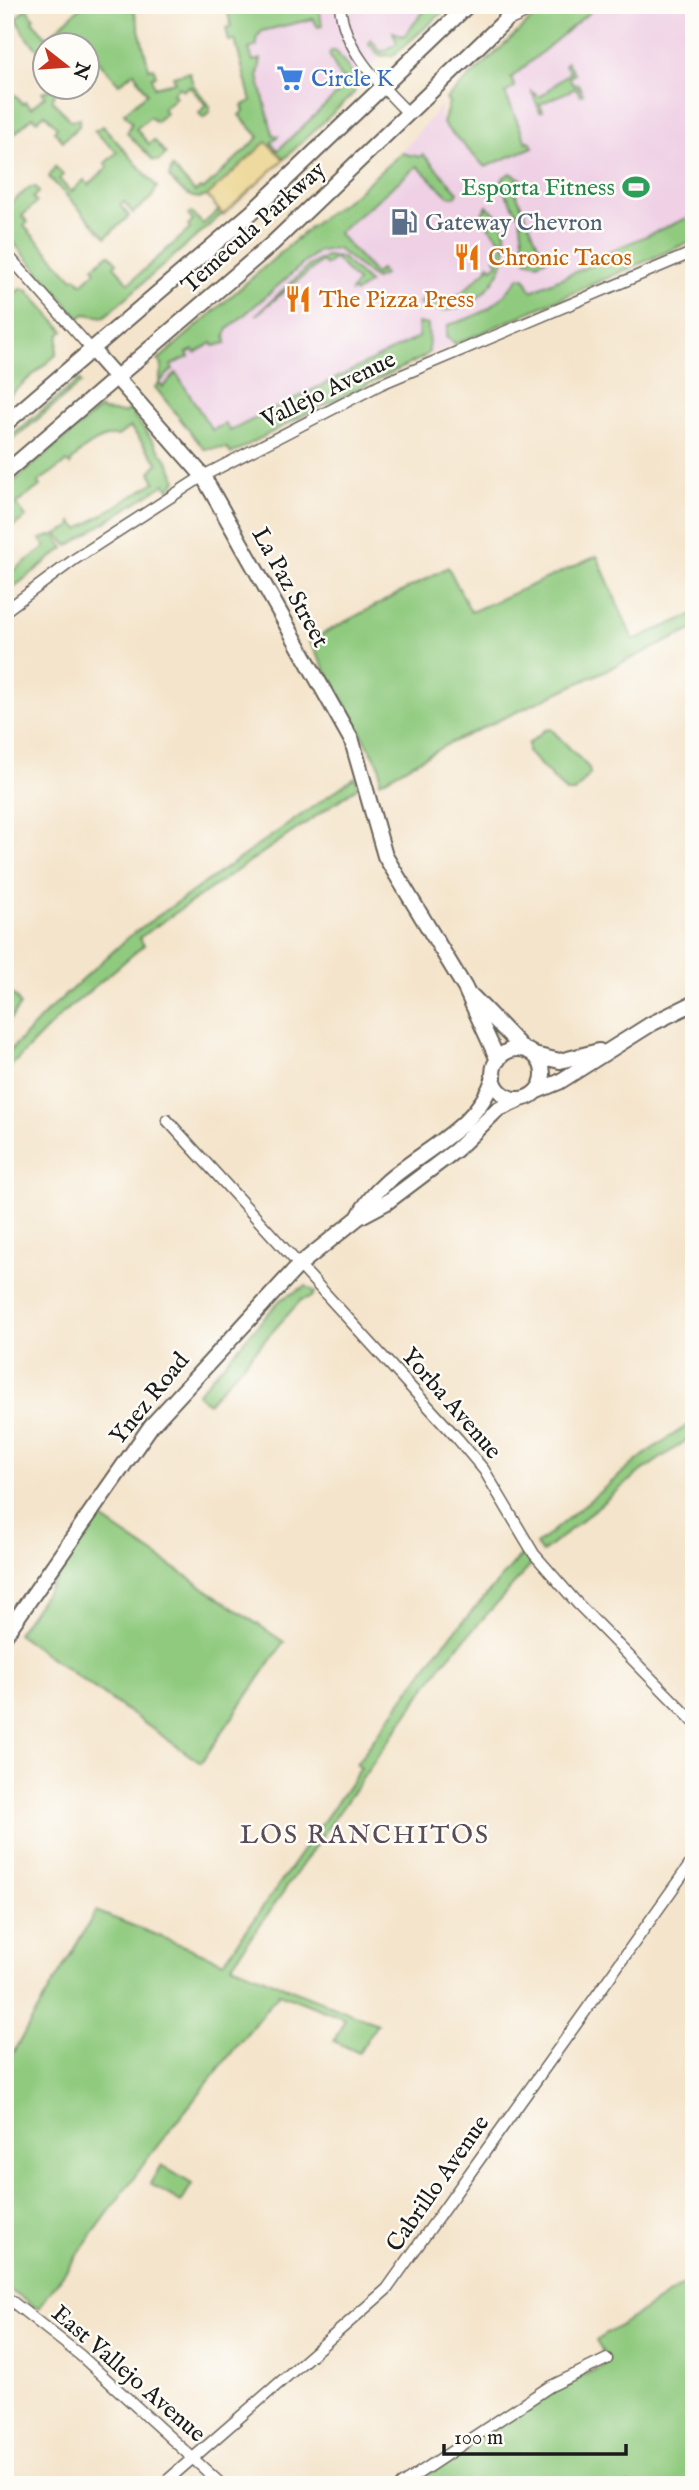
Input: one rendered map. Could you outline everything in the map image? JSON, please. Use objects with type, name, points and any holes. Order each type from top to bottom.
[{"type":"highway","points":[[515,11],[534,5]]},
{"type":"main road","name":"Temecula Parkway","points":[[5,424],[252,212],[468,5]]},
{"type":"main road","name":"Temecula Parkway","points":[[5,473],[273,243],[515,11]]},
{"type":"main road","name":"La Paz Street","points":[[92,350],[203,476],[352,741],[385,856],[465,988],[498,1060]]},
{"type":"main road","name":"La Paz Street","points":[[465,988],[529,1052]]},
{"type":"main road","points":[[607,1048],[560,1061],[529,1052],[509,1051],[498,1060],[494,1077],[499,1091],[519,1100],[586,1065],[607,1048],[694,1003]]},
{"type":"main road","points":[[529,1052],[541,1064],[544,1075],[537,1091]]},
{"type":"main road","name":"Ynez Road","points":[[359,1217],[367,1200],[472,1114],[494,1077]]},
{"type":"main road","name":"Ynez Road","points":[[5,1635],[151,1426],[299,1265],[359,1217],[387,1202],[456,1150],[497,1110],[519,1100]]},
{"type":"street","points":[[340,5],[342,24],[351,44],[383,88],[409,114]]},
{"type":"street","name":"La Paz Street","points":[[5,252],[92,350]]},
{"type":"street","name":"Vallejo Avenue","points":[[5,611],[75,559],[203,476],[381,384],[694,252]]},
{"type":"street","name":"Yorba Avenue","points":[[167,1120],[484,1470],[510,1517],[542,1564],[694,1722]]},
{"type":"street","name":"Cabrillo Avenue","points":[[162,2485],[387,2289],[694,1859]]},
{"type":"street","name":"East Vallejo Avenue","points":[[5,2296],[53,2332],[222,2485]]},
{"type":"street","points":[[401,2485],[549,2387],[607,2359]]},
{"type":"shaded area","points":[[319,5],[434,5],[394,55],[380,56],[357,80],[354,93],[284,159],[266,142],[236,34],[321,13]]},
{"type":"shaded area","points":[[589,5],[694,5],[694,240],[376,378],[231,454],[227,448],[204,449],[155,387],[159,383],[162,364],[158,360],[316,222],[369,183],[401,153],[442,104],[440,116],[446,126]]},
{"type":"green space","points":[[83,5],[133,5],[149,69],[154,68],[154,87],[175,82],[173,76],[189,72],[194,86],[210,106],[210,112],[203,118],[199,113],[206,105],[189,86],[183,91],[179,87],[173,93],[176,97],[163,109],[166,113],[156,122],[150,117],[136,129],[149,144],[154,140],[166,154],[159,161],[153,160],[127,133],[132,123],[124,113],[147,93],[134,72],[119,84],[102,65],[102,32],[54,32]]},
{"type":"green space","points":[[226,5],[319,5],[322,26],[318,27],[313,19],[262,31],[256,39],[257,46],[249,49],[253,61],[261,59],[258,76],[273,135],[278,136],[271,143],[278,150],[338,93],[339,88],[344,88],[345,78],[340,77],[329,54],[331,51],[336,51],[357,80],[354,93],[284,159],[266,142],[207,196],[195,198],[185,193],[169,177],[172,167],[195,192],[200,188],[203,190],[259,137],[239,115],[244,111],[242,106],[251,101],[235,40],[229,41],[226,28],[231,26]]},
{"type":"green space","points":[[429,5],[451,5],[394,55],[380,56],[369,44],[371,39],[381,52],[397,43],[393,32],[404,36]]},
{"type":"green space","points":[[547,5],[598,5],[511,78],[515,87],[505,93],[526,142],[530,141],[533,147],[485,167],[443,124],[449,102],[446,99]]},
{"type":"green space","points":[[26,8],[34,18],[32,21],[42,32],[32,32],[32,43],[23,33],[17,18]]},
{"type":"green space","points":[[567,62],[575,74],[569,77],[573,85],[578,84],[583,94],[580,95],[576,88],[540,104],[543,111],[540,112],[532,92],[540,97],[570,72],[565,65]]},
{"type":"green space","points":[[5,85],[23,104],[25,102],[31,108],[38,102],[54,102],[71,121],[80,118],[79,126],[63,141],[54,131],[57,127],[45,114],[37,121],[33,117],[5,142]]},
{"type":"green space","points":[[103,126],[157,187],[152,197],[133,213],[124,202],[120,205],[129,216],[106,237],[49,177],[55,166],[63,175],[59,179],[71,192],[84,180],[89,185],[108,167],[105,163],[117,152],[94,131]]},
{"type":"green space","points":[[401,153],[420,157],[423,154],[458,192],[455,197],[448,196],[417,166],[338,233],[375,274],[381,269],[384,275],[375,279],[338,249],[318,251],[228,329],[225,335],[226,343],[214,346],[212,343],[195,353],[193,350],[187,353],[189,357],[171,365],[173,369],[159,383],[162,364],[158,360],[316,222],[354,195]]},
{"type":"green space","points":[[511,173],[521,179],[512,184],[543,256],[551,253],[554,256],[537,263],[526,260],[520,217],[500,185],[504,177]]},
{"type":"green space","points":[[30,187],[36,187],[39,192],[33,198],[37,202],[22,216],[28,222],[24,226],[73,279],[76,277],[82,284],[96,271],[93,267],[109,254],[117,263],[114,266],[129,283],[190,229],[188,226],[193,221],[188,215],[191,212],[203,224],[219,210],[222,214],[104,317],[85,314],[79,318],[5,233],[5,208]]},
{"type":"green space","points":[[487,206],[501,223],[506,243],[503,263],[493,282],[478,298],[459,308],[439,310],[419,303],[426,296],[436,304],[444,304],[455,294],[457,297],[489,264],[492,268],[498,263],[495,259],[503,244],[480,217]]},
{"type":"green space","points":[[694,215],[694,240],[456,344],[446,337],[448,325],[471,318],[489,308],[519,277],[525,278],[531,291],[594,264],[593,253],[597,262],[611,251]]},
{"type":"green space","points":[[326,256],[342,258],[369,283],[355,293],[353,290],[350,293],[357,282],[335,258],[326,265],[322,261],[256,315],[309,266]]},
{"type":"green space","points":[[20,289],[26,289],[64,331],[59,335],[56,355],[5,399],[5,301]]},
{"type":"green space","points":[[418,323],[428,325],[429,352],[424,357],[231,454],[227,448],[204,449],[155,387],[159,383],[163,387],[176,373],[212,430],[225,424],[230,431],[419,337]]},
{"type":"green space","points":[[79,380],[81,383],[5,446],[5,441]]},
{"type":"green space","points":[[100,408],[103,411],[124,413],[129,409],[169,463],[176,480],[170,490],[165,484],[68,546],[56,534],[71,527],[72,522],[79,529],[155,482],[150,472],[158,463],[130,427],[118,436],[105,437],[91,444],[70,465],[67,462],[38,482],[40,486],[16,504],[26,517],[5,532],[5,489]]},
{"type":"green space","points":[[54,535],[64,548],[5,594],[5,577],[45,547],[40,539]]},
{"type":"green space","points":[[597,556],[633,640],[694,614],[694,629],[448,744],[380,782],[380,766],[309,641],[448,567],[471,612]]},
{"type":"green space","points":[[551,729],[589,768],[590,774],[575,792],[566,792],[528,752],[528,744],[545,730]]},
{"type":"green space","points":[[355,777],[358,787],[139,938],[144,945],[61,1015],[5,1072],[5,1056],[49,1010],[131,935]]},
{"type":"green space","points":[[5,991],[16,997],[20,1005],[5,1027]]},
{"type":"green space","points":[[306,1286],[315,1292],[312,1297],[301,1300],[208,1403],[197,1394],[280,1300]]},
{"type":"green space","points":[[694,1421],[694,1435],[635,1476],[542,1553],[536,1545],[649,1451]]},
{"type":"green space","points":[[99,1517],[284,1642],[201,1763],[17,1634]]},
{"type":"green space","points":[[524,1552],[533,1563],[443,1663],[232,1965],[377,2024],[359,2053],[334,2041],[345,2019],[279,1993],[151,2154],[38,2309],[5,2287],[5,2066],[96,1911],[224,1962],[361,1768],[356,1764],[439,1649]]},
{"type":"green space","points":[[161,2165],[192,2184],[181,2202],[150,2184]]},
{"type":"green space","points":[[694,2278],[694,2485],[409,2485],[553,2390],[603,2366],[607,2359],[596,2341]]},
{"type":"sand","points":[[266,142],[284,159],[223,215],[207,196]]},
{"type":"waterway","points":[[5,521],[12,515]]},
{"type":"place","name":"Circle K","points":[[290,78]]},
{"type":"place","name":"Esporta Fitness","points":[[636,187]]},
{"type":"place","name":"Gateway Chevron","points":[[404,222]]},
{"type":"place","name":"Chronic Tacos","points":[[467,257]]},
{"type":"place","name":"The Pizza Press","points":[[298,299]]},
{"type":"district","name":"LOS RANCHITOS","points":[[365,1834]]}]
